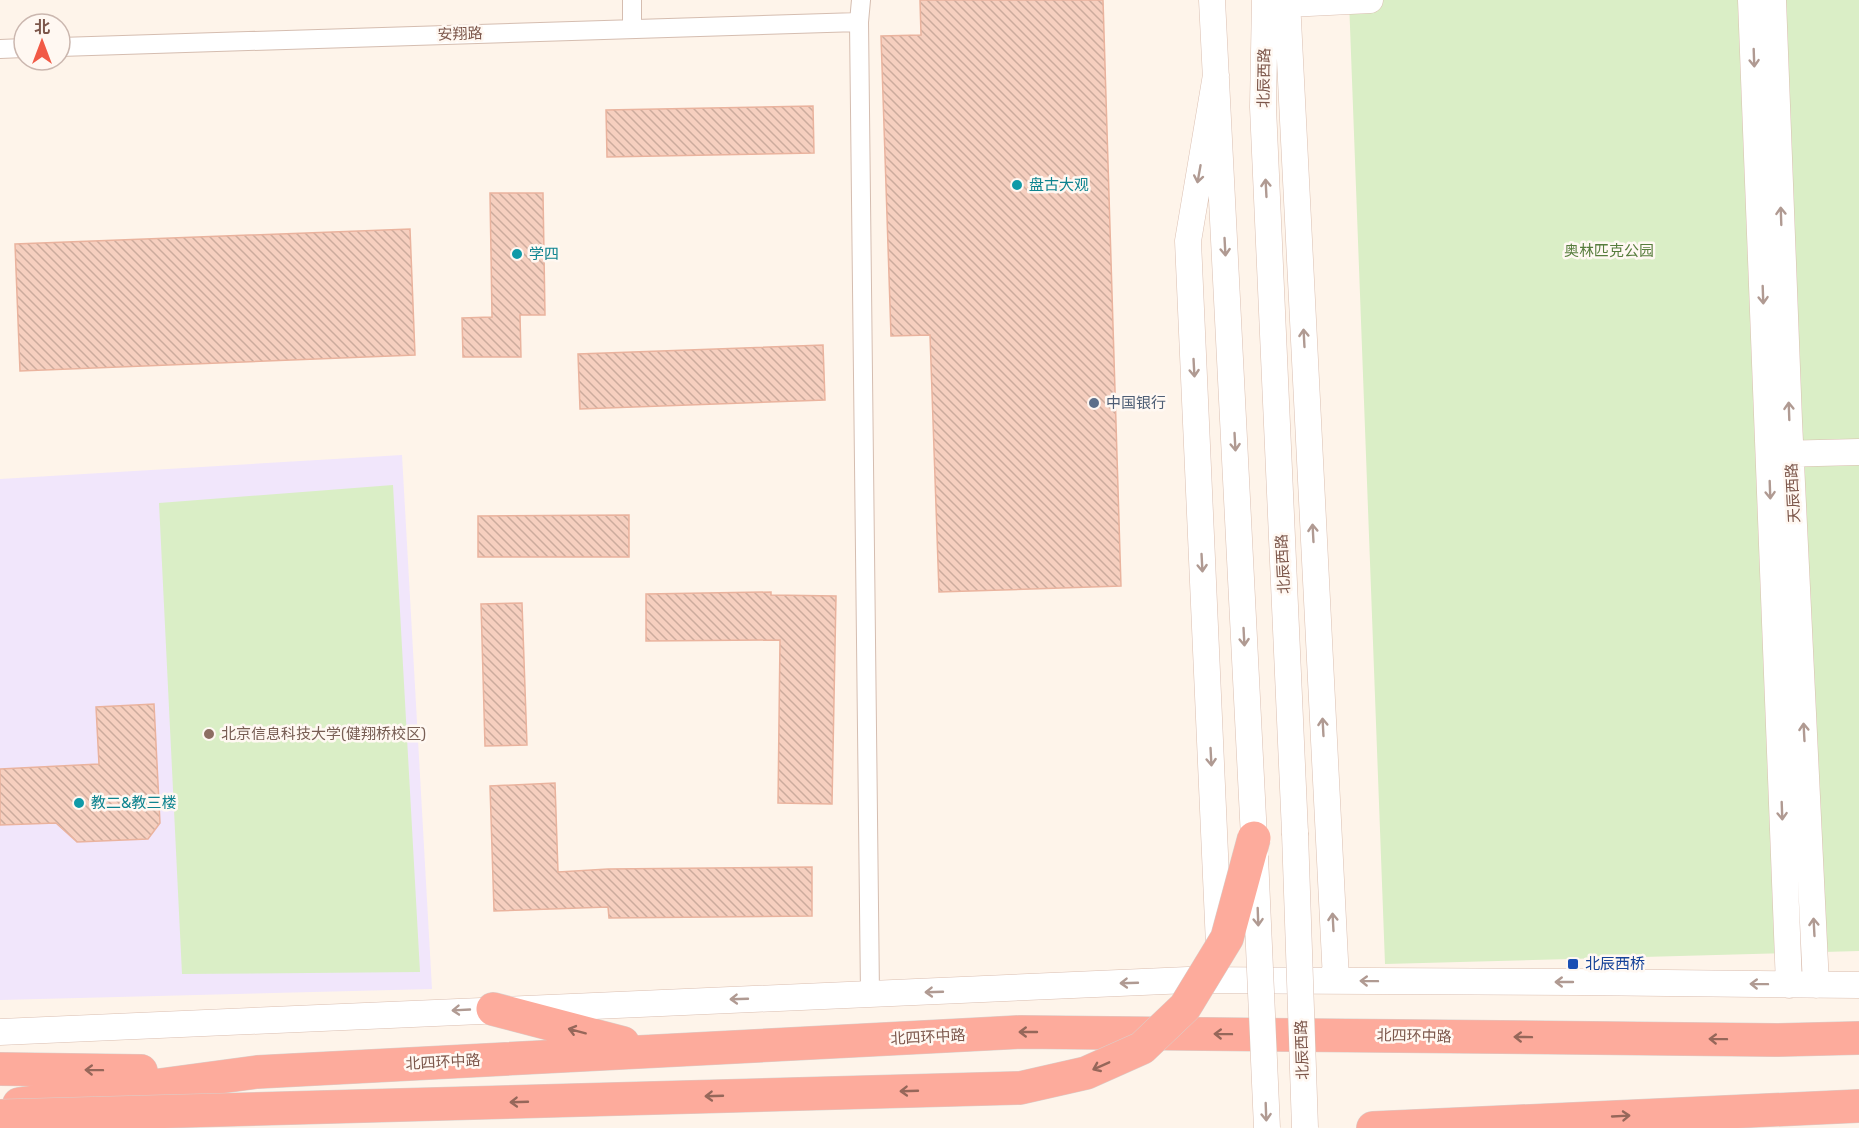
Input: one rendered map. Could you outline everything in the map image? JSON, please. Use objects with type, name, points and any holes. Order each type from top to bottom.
[{"type":"highway","points":[[0,1116],[1020,1088],[1086,1072],[1142,1048],[1185,1007],[1227,938],[1254,838]]},
{"type":"highway","points":[[493,1009],[654,1051]]},
{"type":"highway","points":[[1776,1040],[1859,1020]]},
{"type":"highway","name":"北四环中路","points":[[0,1106],[257,1072],[1020,1032],[1776,1040],[1859,1038]]},
{"type":"highway","points":[[0,1069],[257,1072]]},
{"type":"highway","points":[[1373,1128],[1859,1106]]},
{"type":"highway","points":[[1754,1110],[1819,1128]]},
{"type":"street","points":[[632,0],[632,29]]},
{"type":"street","points":[[861,0],[859,22],[870,994]]},
{"type":"street","points":[[1212,0],[1267,1128]]},
{"type":"street","points":[[1280,1],[1370,0]]},
{"type":"street","name":"天辰西路","points":[[1752,0],[1816,985]]},
{"type":"street","name":"天辰西路","points":[[1773,0],[1789,985]]},
{"type":"street","name":"北辰西路","points":[[1280,1],[1263,107],[1295,833],[1305,1128]]},
{"type":"street","name":"北辰西路","points":[[1280,1],[1336,981]]},
{"type":"street","name":"安翔路","points":[[72,47],[859,22]]},
{"type":"street","points":[[1216,75],[1188,241],[1221,981]]},
{"type":"street","points":[[1780,454],[1859,452]]},
{"type":"street","points":[[0,1032],[493,1009],[1221,981],[1859,985]]},
{"type":"shaded area","name":"北京信息科技大学(健翔桥校区)","points":[[402,455],[432,989],[0,1000],[0,479]]},
{"type":"green space","name":"奥林匹克公园","points":[[1349,0],[1859,0],[1859,951],[1385,964]]},
{"type":"green space","points":[[393,485],[420,972],[182,974],[159,503]]},
{"type":"building","name":"盘古大观","points":[[920,0],[1103,0],[1121,586],[939,592],[930,335],[891,336],[881,36],[921,35]]},
{"type":"building","points":[[813,106],[814,153],[607,157],[606,110]]},
{"type":"building","name":"学四","points":[[490,193],[543,193],[545,315],[520,315],[521,357],[463,357],[462,318],[492,317]]},
{"type":"building","points":[[410,229],[415,355],[20,371],[15,244]]},
{"type":"building","points":[[823,345],[825,400],[580,409],[578,354]]},
{"type":"building","points":[[629,515],[629,557],[478,557],[478,516]]},
{"type":"building","points":[[771,592],[771,595],[836,596],[832,804],[778,803],[780,640],[646,641],[646,594]]},
{"type":"building","points":[[522,603],[527,745],[485,746],[481,604]]},
{"type":"building","name":"教二&教三楼","points":[[154,704],[160,823],[148,839],[77,842],[56,823],[0,825],[0,769],[99,764],[96,707]]},
{"type":"building","points":[[555,783],[558,872],[608,869],[812,867],[812,916],[609,918],[608,907],[494,911],[490,786]]},
{"type":"place","name":"盘古大观","points":[[1017,185]]},
{"type":"place","name":"学四","points":[[517,254]]},
{"type":"place","name":"中国银行","points":[[1094,403]]},
{"type":"place","name":"北京信息科技大学(健翔桥校区)","points":[[209,734]]},
{"type":"place","name":"教二&教三楼","points":[[79,803]]},
{"type":"place","name":"北辰西桥","points":[[1573,964]]}]
